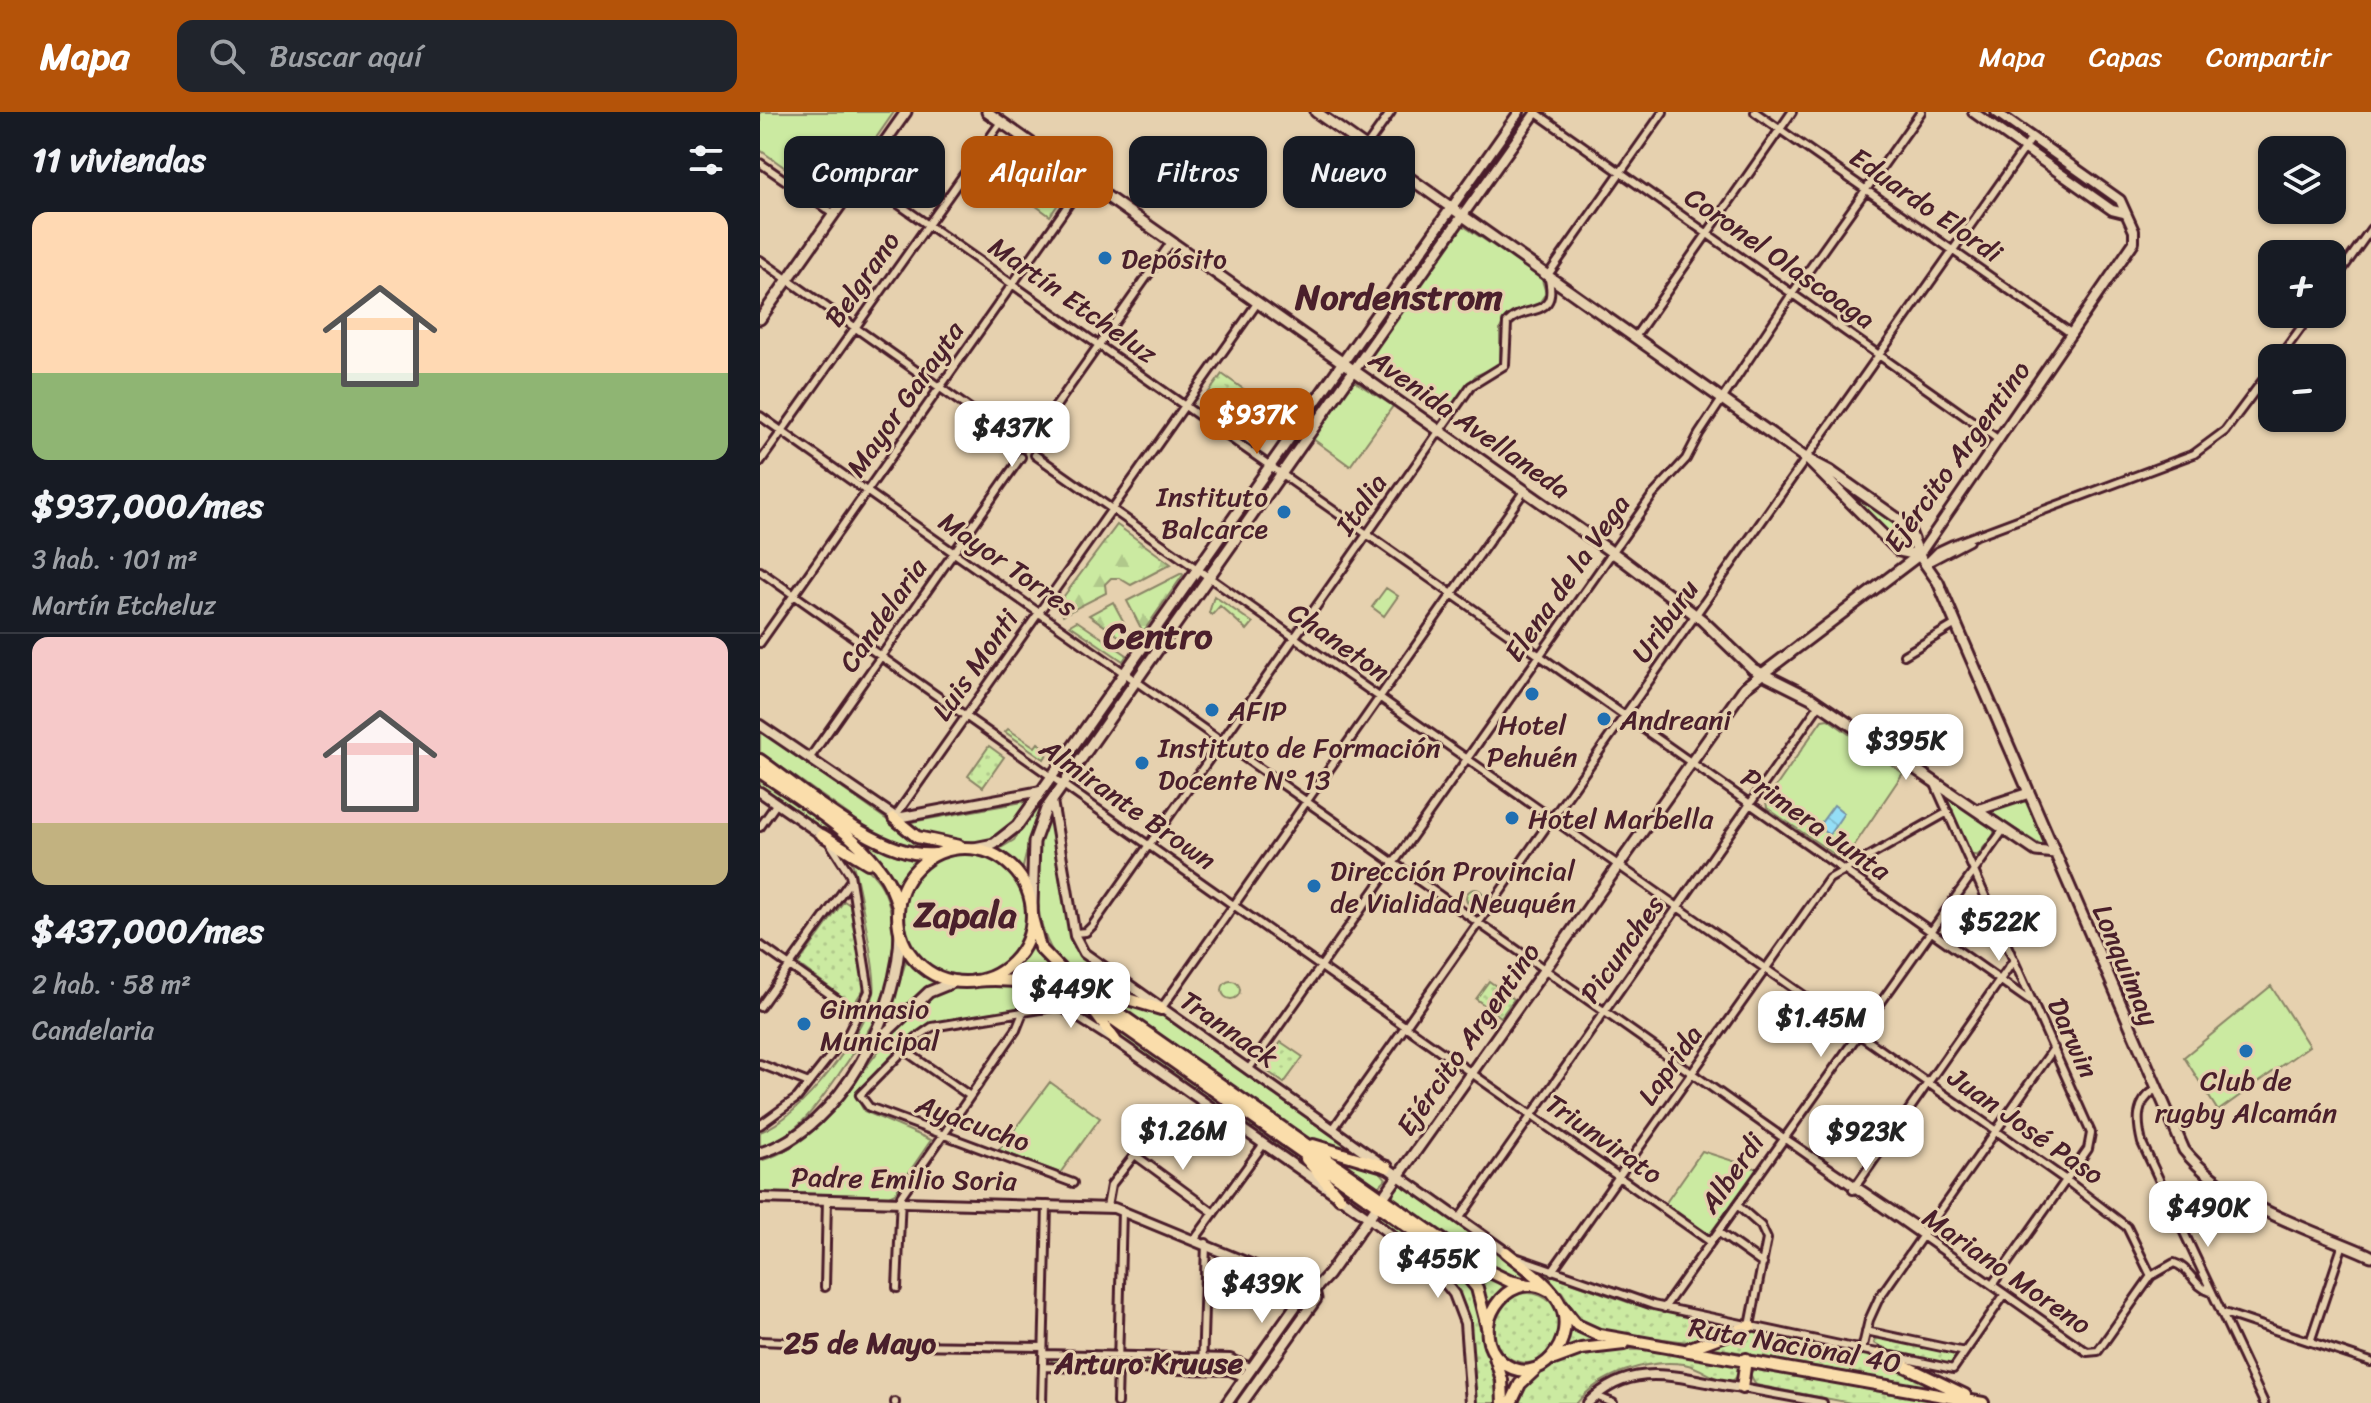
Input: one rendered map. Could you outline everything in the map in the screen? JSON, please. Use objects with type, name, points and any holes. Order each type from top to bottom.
[{"type":"main road","points":[[889,136],[906,112]]},
{"type":"main road","name":"Avenida Avellaneda","points":[[987,112],[1021,136]]},
{"type":"main road","points":[[1316,112],[1350,136]]},
{"type":"main road","points":[[1415,181],[1807,459],[1899,551],[1922,559]]},
{"type":"main road","name":"Avenida Avellaneda","points":[[1113,200],[1612,552],[1696,615],[1760,674],[1820,704],[2040,853],[2055,853]]},
{"type":"main road","points":[[760,760],[881,844],[908,854],[937,854],[994,844],[1007,837],[1452,207]]},
{"type":"main road","points":[[760,319],[838,208]]},
{"type":"main road","points":[[974,981],[991,977],[1014,961],[1025,945],[1032,912],[1034,842],[1039,823],[1052,801],[1463,215]]},
{"type":"main road","name":"Lonquimay","points":[[1807,459],[1903,522],[1914,536],[1922,559],[1956,624],[2175,1136],[2206,1175],[2246,1200],[2371,1256]]},
{"type":"main road","name":"Ejército Argentino","points":[[1314,1290],[1745,687],[1922,559]]},
{"type":"main road","points":[[760,772],[836,826],[885,876],[898,912],[899,963],[892,993],[866,1051]]},
{"type":"main road","points":[[1977,810],[2029,793]]},
{"type":"main road","points":[[894,818],[917,837],[993,854],[1009,865],[1027,888],[1040,948],[1070,979],[1294,1141],[1484,1269],[1509,1281],[1548,1290]]},
{"type":"main road","points":[[822,835],[885,876]]},
{"type":"main road","points":[[898,912],[909,878],[937,854]]},
{"type":"main road","points":[[900,930],[917,961],[931,972],[956,981],[1018,979],[1055,988],[1083,1000],[1294,1141],[1340,1198]]},
{"type":"main road","points":[[1070,979],[1105,994],[1161,1009]]},
{"type":"main road","points":[[762,1151],[795,1137],[819,1116],[866,1051],[929,992],[956,981]]},
{"type":"main road","points":[[1083,1000],[1115,1040]]},
{"type":"main road","points":[[1294,1141],[1387,1167]]},
{"type":"main road","points":[[1380,1201],[1466,1272],[1480,1296],[1502,1380],[1503,1403]]},
{"type":"main road","points":[[1411,1251],[1466,1272]]},
{"type":"main road","points":[[1493,1352],[1512,1368],[1540,1366],[1556,1354],[1563,1339],[1565,1321],[1561,1305],[1506,1252]]},
{"type":"main road","points":[[1488,1331],[1490,1316],[1502,1297],[1513,1289],[1528,1285]]},
{"type":"main road","points":[[1227,1403],[1306,1291],[1314,1290],[1317,1297],[1244,1402]]},
{"type":"main road","name":"Ruta Nacional 40","points":[[1561,1305],[1573,1321],[1591,1333],[1983,1403]]},
{"type":"main road","points":[[1672,1349],[1703,1346],[1750,1326]]},
{"type":"main road","name":"Ruta Nacional 40","points":[[1513,1399],[1540,1366],[1591,1347],[1646,1344]]},
{"type":"main road","points":[[1880,1354],[1947,1388],[1990,1403]]},
{"type":"main road","points":[[1742,1388],[1746,1359]]},
{"type":"street","points":[[1374,136],[1391,112]]},
{"type":"street","points":[[1452,207],[1519,112]]},
{"type":"street","points":[[1463,215],[1535,112]]},
{"type":"street","name":"Coronel Olascoaga","points":[[1535,112],[1999,440]]},
{"type":"street","name":"Italia","points":[[1074,933],[1089,929],[1476,380],[1505,365],[1505,326],[1516,315],[1534,313],[1545,305],[1550,295],[1548,275],[1663,112]]},
{"type":"street","name":"Eduardo Elordi","points":[[1755,112],[2072,334]]},
{"type":"street","points":[[1635,337],[1792,112]]},
{"type":"street","name":"Elena de la Vega","points":[[1248,1070],[1612,552],[1659,487],[1686,459],[1792,294],[1921,112]]},
{"type":"street","points":[[1973,112],[2112,210],[2124,213]]},
{"type":"street","points":[[1996,112],[2120,200],[2124,213]]},
{"type":"street","name":"Belgrano","points":[[760,462],[1001,122]]},
{"type":"street","name":"Uriburu","points":[[1333,1129],[2032,138]]},
{"type":"street","points":[[760,163],[834,214]]},
{"type":"street","name":"Martín Etcheluz","points":[[905,208],[1691,763]]},
{"type":"street","name":"Mayor Garayta","points":[[760,643],[1066,208]]},
{"type":"street","name":"Ejército Argentino","points":[[1922,559],[1999,440],[2129,252],[2134,237],[2124,213]]},
{"type":"street","points":[[2346,264],[2371,229]]},
{"type":"street","points":[[1032,440],[1172,241]]},
{"type":"street","points":[[760,260],[1018,443]]},
{"type":"street","name":"Luis Monti","points":[[894,818],[1258,302]]},
{"type":"street","points":[[1922,559],[2194,454],[2232,424],[2258,388]]},
{"type":"street","name":"Mayor Torres","points":[[760,416],[1544,970]]},
{"type":"street","points":[[1026,438],[1032,440],[1037,448],[1035,455],[1021,457],[1017,452],[1018,443],[1026,438]]},
{"type":"street","name":"Chaneton","points":[[1035,455],[1618,866]]},
{"type":"street","name":"Candelaria","points":[[809,759],[1021,457]]},
{"type":"street","points":[[1161,1009],[1525,490]]},
{"type":"street","name":"Almirante Brown","points":[[760,571],[1472,1073]]},
{"type":"street","points":[[1904,655],[1956,624]]},
{"type":"street","name":"Picunches","points":[[1459,1219],[1820,704]]},
{"type":"street","points":[[760,725],[894,818],[1028,796],[1042,790]]},
{"type":"street","name":"Primera Junta","points":[[1691,763],[2034,1004]]},
{"type":"street","name":"Darwin","points":[[1934,780],[2054,1048],[2091,1139],[2066,1180]]},
{"type":"street","points":[[760,792],[822,835],[845,862],[870,986],[859,1015],[809,1083],[789,1106],[760,1125]]},
{"type":"street","name":"Trannack","points":[[1052,801],[1074,933],[1084,953],[1506,1252]]},
{"type":"street","points":[[760,827],[777,803]]},
{"type":"street","name":"Laprida","points":[[1552,1271],[1826,883],[1841,869],[1948,812]]},
{"type":"street","name":"Alberdi","points":[[1664,1308],[2004,829]]},
{"type":"street","name":"Juan José Paso","points":[[1618,866],[2066,1180],[2124,1224],[2151,1276]]},
{"type":"street","points":[[760,1007],[851,880]]},
{"type":"street","points":[[760,945],[859,1015]]},
{"type":"street","points":[[1854,1188],[2014,960]]},
{"type":"street","points":[[1544,970],[1784,1139]]},
{"type":"street","points":[[970,1096],[904,1050],[932,1027],[1052,1005],[1065,1007],[1368,1217],[1442,1277],[1462,1313],[1467,1333],[1471,1403]]},
{"type":"street","points":[[897,1288],[899,1201],[1016,1030],[1024,1010]]},
{"type":"street","points":[[1862,1350],[1875,1305],[2054,1048]]},
{"type":"street","name":"Ayacucho","points":[[904,1050],[864,1088],[861,1099],[869,1107],[1073,1183]]},
{"type":"street","points":[[760,1064],[809,1083]]},
{"type":"street","name":"Triunvirato","points":[[1472,1073],[1711,1242]]},
{"type":"street","points":[[2155,1090],[2139,1109],[2142,1143],[2264,1403]]},
{"type":"street","points":[[1107,1207],[1111,1185],[1148,1138]]},
{"type":"street","name":"Mariano Moreno","points":[[1784,1139],[1797,1144],[1854,1188],[1916,1226],[1923,1236],[2094,1354],[2151,1276]]},
{"type":"street","points":[[1195,1239],[1263,1145]]},
{"type":"street","points":[[1135,1155],[1214,1213]]},
{"type":"street","points":[[1992,1285],[2066,1180]]},
{"type":"street","name":"Padre Emilio Soria","points":[[760,1198],[1047,1205]]},
{"type":"street","points":[[825,1287],[827,1200]]},
{"type":"street","points":[[1042,1403],[1047,1205],[1122,1210],[1314,1290]]},
{"type":"street","points":[[1737,1205],[1766,1234],[1750,1326]]},
{"type":"street","points":[[1117,1403],[1122,1210]]},
{"type":"street","points":[[1718,1232],[1763,1264]]},
{"type":"street","points":[[1202,1370],[1206,1243]]},
{"type":"street","points":[[2310,1342],[2343,1244]]},
{"type":"street","points":[[1506,1252],[1552,1271],[1664,1308],[1953,1369],[2005,1294]]},
{"type":"street","points":[[2151,1276],[2177,1264],[2194,1282],[2211,1292]]},
{"type":"street","points":[[2221,1312],[2371,1362]]},
{"type":"street","points":[[1866,1331],[1965,1352]]},
{"type":"street","points":[[760,1341],[809,1343]]},
{"type":"street","points":[[906,1345],[1234,1358],[1262,1375]]},
{"type":"street","points":[[1043,1367],[1233,1371],[1255,1385]]},
{"type":"street","points":[[1592,1400],[1629,1379],[1677,1374],[1823,1403]]},
{"type":"street","points":[[1592,1400],[1613,1403]]},
{"type":"green space","points":[[760,112],[894,112],[877,136],[784,136],[784,167],[760,150]]},
{"type":"green space","points":[[1521,114],[1528,117],[1462,205],[1459,200]]},
{"type":"green space","points":[[1039,208],[1055,208],[1050,216]]},
{"type":"green space","points":[[1462,225],[1541,277],[1546,293],[1537,306],[1506,317],[1500,329],[1500,365],[1475,376],[1447,413],[1370,357],[1425,271]]},
{"type":"green space","points":[[1342,369],[1347,373],[1286,462],[1282,462],[1279,457]]},
{"type":"green space","points":[[1222,374],[1249,393],[1238,409],[1228,402],[1218,417],[1202,402]]},
{"type":"green space","points":[[1354,381],[1393,406],[1350,466],[1313,439]]},
{"type":"green space","points":[[1266,476],[1273,479],[1212,568],[1208,568],[1205,564]]},
{"type":"green space","points":[[1833,477],[1903,526],[1910,542],[1907,547],[1897,546]]},
{"type":"green space","points":[[1117,525],[1171,564],[1131,585],[1119,578],[1111,578],[1105,584],[1106,593],[1063,615],[1058,604]]},
{"type":"green space","points":[[1183,575],[1143,632],[1127,601]]},
{"type":"green space","points":[[1386,588],[1398,596],[1384,616],[1372,607]]},
{"type":"green space","points":[[1214,596],[1253,623],[1247,630],[1220,606],[1212,615],[1209,613]]},
{"type":"green space","points":[[1113,602],[1135,643],[1133,646],[1089,615]]},
{"type":"green space","points":[[1077,621],[1127,655],[1123,661],[1070,625]]},
{"type":"green space","points":[[1122,683],[1128,688],[1066,776],[1062,776],[1060,771]]},
{"type":"green space","points":[[1828,719],[1903,773],[1845,859],[1767,808],[1766,801],[1822,720]]},
{"type":"green space","points":[[1008,729],[1035,747],[1038,743],[1049,751],[1044,759],[1005,732]]},
{"type":"green space","points":[[760,731],[913,838],[947,847],[915,850],[886,841],[760,752]]},
{"type":"green space","points":[[989,746],[1004,757],[983,787],[968,776]]},
{"type":"green space","points":[[760,778],[828,826],[866,859],[760,788]]},
{"type":"green space","points":[[1051,787],[1054,788],[1034,822],[1022,871],[996,851],[1014,840]]},
{"type":"green space","points":[[1948,796],[1994,829],[1994,834],[1977,856],[1970,853],[1945,798]]},
{"type":"green space","points":[[2022,799],[2029,804],[2045,848],[1988,812]]},
{"type":"green space","points":[[1028,801],[999,836],[978,842],[938,838],[906,823]]},
{"type":"green space","points":[[1049,811],[1074,948],[1084,959],[1137,997],[1079,977],[1055,955],[1047,939],[1037,897],[1036,875],[1040,843]]},
{"type":"green space","points":[[828,814],[886,852],[915,861],[901,886]]},
{"type":"green space","points":[[842,850],[871,872],[886,895],[893,926],[893,944],[886,993],[867,1033],[814,1108],[785,1135],[760,1147],[760,1132],[794,1110],[844,1052],[874,993],[859,890],[852,863]]},
{"type":"green space","points":[[965,853],[989,858],[1009,871],[1022,891],[1027,915],[1022,939],[1009,959],[989,972],[965,977],[941,972],[921,959],[908,939],[903,915],[908,891],[921,871],[941,858]]},
{"type":"green space","points":[[1475,889],[1484,898],[1475,907],[1466,898]]},
{"type":"green space","points":[[844,901],[850,905],[865,987],[853,1005],[798,964]]},
{"type":"green space","points":[[1032,943],[1048,966],[1103,1008],[1045,980],[1009,974]]},
{"type":"green space","points":[[907,958],[937,981],[886,1025]]},
{"type":"green space","points":[[1227,981],[1235,981],[1240,990],[1238,997],[1227,999],[1222,994],[1222,986]]},
{"type":"green space","points":[[1489,981],[1514,999],[1501,1017],[1476,999]]},
{"type":"green space","points":[[1009,983],[1051,993],[1074,1003],[1096,1019],[1106,1031],[1067,1004],[1054,1001],[925,1026],[861,1087],[856,1096],[864,1111],[931,1140],[895,1193],[887,1197],[760,1194],[760,1161],[785,1151],[825,1119],[890,1036],[925,1001],[951,988]]},
{"type":"green space","name":"Club de rugby Alcamán","points":[[2271,986],[2309,1046],[2218,1111],[2184,1057]]},
{"type":"green space","points":[[1111,1000],[1162,1014],[1359,1153],[1312,1141]]},
{"type":"green space","points":[[1100,1015],[1298,1155],[1317,1178],[1126,1044]]},
{"type":"green space","points":[[1281,1042],[1303,1057],[1284,1083],[1267,1071],[1265,1064]]},
{"type":"green space","points":[[1050,1082],[1100,1118],[1060,1173],[999,1150]]},
{"type":"green space","points":[[1702,1151],[1758,1169],[1709,1235],[1665,1204]]},
{"type":"green space","points":[[1328,1154],[1378,1169],[1386,1179],[1377,1188]]},
{"type":"green space","points":[[1403,1185],[1532,1279],[1498,1272],[1459,1250],[1392,1199],[1397,1186]]},
{"type":"green space","points":[[1380,1212],[1446,1259],[1418,1248],[1380,1220],[1377,1215]]},
{"type":"green space","points":[[1460,1258],[1506,1286],[1490,1305],[1477,1279]]},
{"type":"green space","points":[[1429,1260],[1457,1273],[1471,1290],[1497,1403],[1475,1403],[1473,1363],[1462,1308],[1443,1276]]},
{"type":"green space","points":[[1529,1267],[1633,1304],[1737,1327],[1696,1343],[1599,1331],[1582,1323],[1562,1292]]},
{"type":"green space","points":[[1527,1293],[1552,1303],[1562,1328],[1552,1353],[1527,1363],[1502,1353],[1492,1328],[1502,1303]]},
{"type":"green space","points":[[1306,1294],[1311,1294],[1312,1298],[1263,1365],[1260,1361]]},
{"type":"green space","points":[[1571,1324],[1587,1335],[1610,1341],[1567,1349]]},
{"type":"green space","points":[[1749,1330],[1880,1357],[1938,1389],[1711,1347]]},
{"type":"green space","points":[[1876,1336],[1950,1352],[1956,1357],[1952,1365],[1894,1353],[1874,1343]]},
{"type":"green space","points":[[1658,1350],[1734,1363],[1740,1367],[1740,1374],[1730,1383],[1684,1364],[1655,1364],[1611,1377],[1577,1403],[1519,1403],[1528,1384],[1541,1371],[1558,1361],[1598,1351]]},
{"type":"green space","points":[[1054,1358],[1107,1359],[1110,1363],[1054,1364],[1051,1361]]},
{"type":"green space","points":[[1125,1361],[1192,1361],[1194,1364],[1128,1365]]},
{"type":"green space","points":[[1757,1365],[1954,1403],[1851,1403],[1756,1385],[1750,1374]]},
{"type":"water","points":[[1834,805],[1844,813],[1829,835],[1818,827]]},
{"type":"place","name":"Depósito","points":[[1105,258]]},
{"type":"place","name":"Instituto Balcarce","points":[[1284,512]]},
{"type":"place","name":"Hotel Pehuén","points":[[1532,694]]},
{"type":"place","name":"AFIP","points":[[1212,710]]},
{"type":"place","name":"Andreani","points":[[1604,719]]},
{"type":"place","name":"Instituto de Formación Docente N° 13","points":[[1142,763]]},
{"type":"place","name":"Hotel Marbella","points":[[1512,818]]},
{"type":"place","name":"Dirección Provincial de Vialidad Neuquén","points":[[1314,886]]},
{"type":"place","name":"Gimnasio Municipal","points":[[804,1024]]},
{"type":"place","name":"Club de rugby Alcamán","points":[[2246,1051]]},
{"type":"district","name":"Nordenstrom","points":[[1399,297]]},
{"type":"district","name":"Centro","points":[[1158,636]]},
{"type":"district","name":"Zapala","points":[[965,915]]},
{"type":"district","name":"25 de Mayo","points":[[860,1343]]},
{"type":"district","name":"Arturo Kruuse","points":[[1149,1363]]}]
